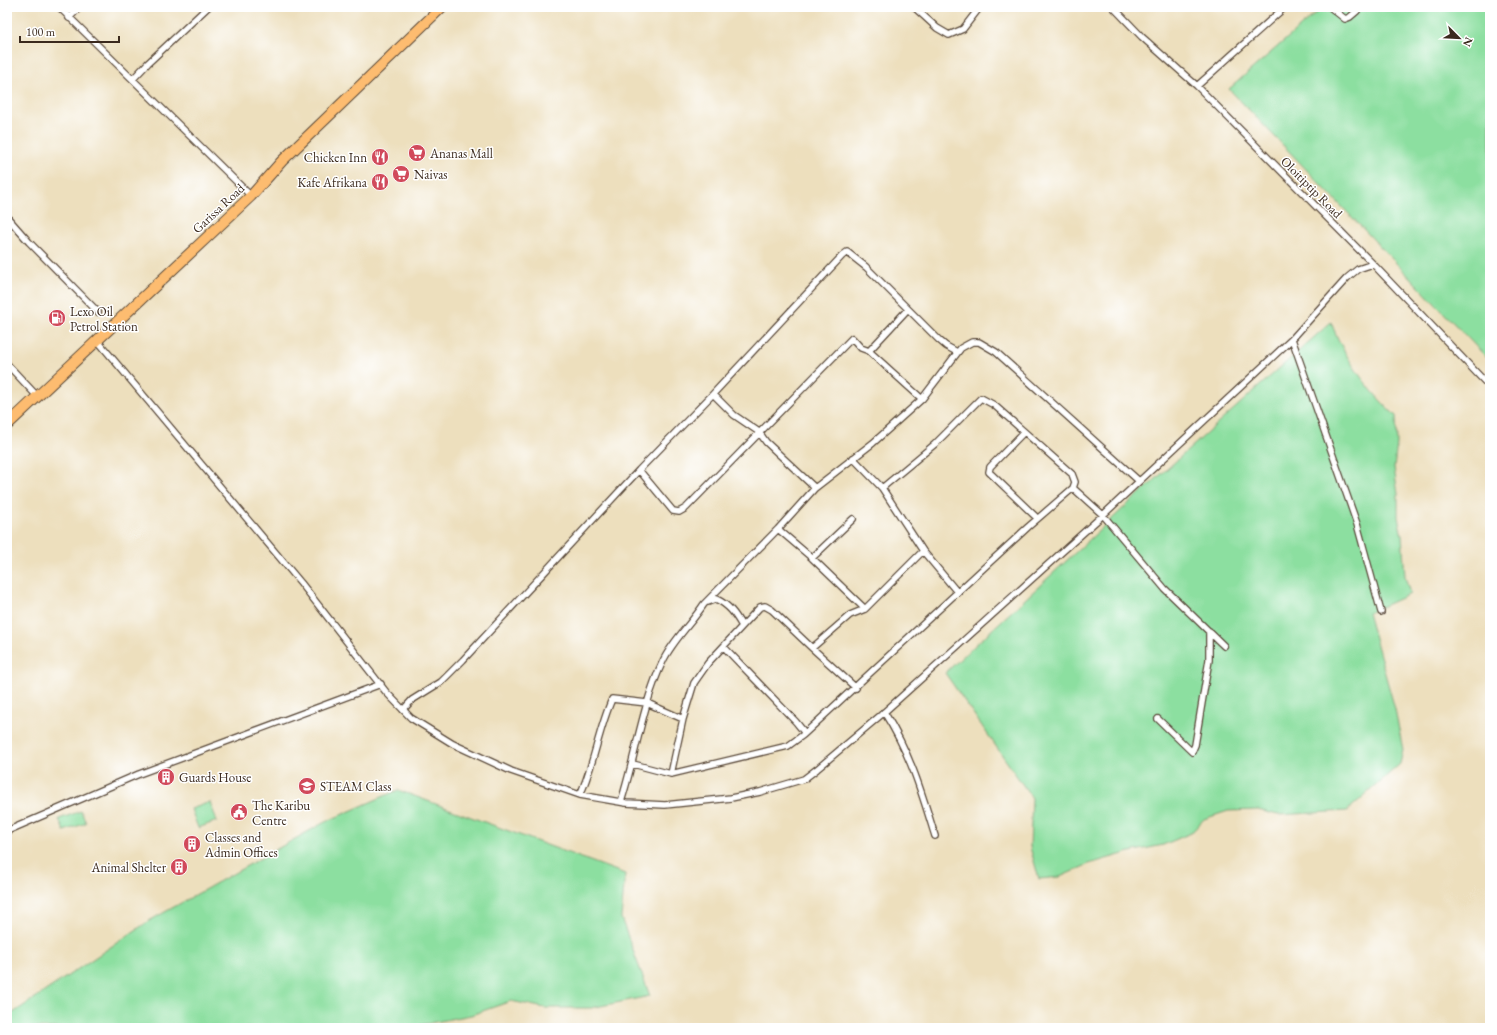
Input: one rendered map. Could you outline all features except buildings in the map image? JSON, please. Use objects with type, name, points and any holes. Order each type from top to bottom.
[{"type":"highway","name":"Garissa Road","points":[[7,425],[251,196],[282,161],[442,7]]},
{"type":"street","points":[[59,7],[251,196]]},
{"type":"street","points":[[69,18],[80,7]]},
{"type":"street","points":[[133,79],[208,7]]},
{"type":"street","points":[[485,7],[497,7]]},
{"type":"street","points":[[914,7],[937,28],[949,35],[962,29],[980,7]]},
{"type":"street","name":"Oloitiptip Road","points":[[1113,7],[1142,37],[1197,86],[1373,264],[1490,387]]},
{"type":"street","points":[[1197,86],[1285,7]]},
{"type":"street","points":[[1330,7],[1345,19],[1357,11]]},
{"type":"street","points":[[7,217],[29,242],[98,312]]},
{"type":"street","points":[[403,710],[412,700],[440,682],[463,660],[639,470],[847,252],[866,267],[946,346],[957,352]]},
{"type":"street","points":[[97,340],[301,583],[380,684],[403,710],[423,727],[453,744],[511,771],[580,796],[621,802],[665,805],[705,802],[731,798],[784,786],[808,776],[884,712],[1103,515],[1292,339],[1347,278],[1358,269],[1373,264]]},
{"type":"street","points":[[869,351],[908,309]]},
{"type":"street","points":[[639,470],[673,510],[679,512],[686,508],[852,338],[861,348],[869,351],[922,399]]},
{"type":"street","points":[[1292,339],[1357,524],[1381,612]]},
{"type":"street","points":[[621,802],[633,764],[647,703],[667,654],[704,604],[778,529],[815,488],[873,443],[922,399],[957,352],[972,342],[984,344],[1139,481]]},
{"type":"street","points":[[7,364],[37,396]]},
{"type":"street","points":[[713,394],[734,415],[759,432],[766,442],[815,488]]},
{"type":"street","points":[[633,764],[671,774],[788,746],[803,736],[856,688],[1037,518],[1073,488],[1075,482],[1072,474],[994,406],[981,398],[929,449],[882,488]]},
{"type":"street","points":[[1024,432],[990,467],[989,472],[1037,518]]},
{"type":"street","points":[[853,458],[882,488],[923,551],[958,593]]},
{"type":"street","points":[[1073,488],[1103,515],[1165,589],[1224,646]]},
{"type":"street","points":[[812,558],[853,519]]},
{"type":"street","points":[[778,529],[812,558],[865,609]]},
{"type":"street","points":[[812,648],[850,615],[865,609],[923,551]]},
{"type":"street","points":[[704,604],[714,600],[722,602],[733,612],[742,626]]},
{"type":"street","points":[[671,774],[683,720],[694,683],[708,663],[760,607],[765,606],[772,610],[856,688]]},
{"type":"street","points":[[1158,719],[1192,752],[1195,745],[1209,660],[1209,631]]},
{"type":"street","points":[[724,647],[796,722],[804,732],[803,736]]},
{"type":"street","points":[[7,831],[139,774],[380,684]]},
{"type":"street","points":[[580,796],[591,769],[603,720],[612,700],[647,703],[683,720]]},
{"type":"street","points":[[884,712],[903,744],[915,771],[935,836]]},
{"type":"green space","points":[[1323,7],[1490,7],[1490,361],[1229,89]]},
{"type":"green space","points":[[1331,322],[1336,335],[1358,373],[1396,416],[1397,443],[1394,468],[1398,494],[1398,517],[1402,536],[1405,576],[1410,594],[1368,613],[1395,709],[1403,750],[1400,764],[1347,811],[1278,815],[1258,810],[1228,811],[1204,819],[1191,833],[1163,845],[1130,852],[1089,864],[1060,877],[1039,879],[1030,847],[1032,798],[945,673],[1128,504]]},
{"type":"green space","points":[[398,790],[625,874],[621,918],[650,996],[591,1008],[545,1008],[511,1001],[471,1015],[420,1025],[419,1028],[7,1028],[7,1017],[149,921],[325,822]]},
{"type":"green space","points":[[210,802],[217,821],[198,828],[191,809]]},
{"type":"green space","points":[[81,811],[86,823],[64,831],[59,819]]},
{"type":"place","name":"Ananas Mall","points":[[417,153]]},
{"type":"place","name":"Chicken Inn","points":[[380,157]]},
{"type":"place","name":"Naivas","points":[[401,174]]},
{"type":"place","name":"Kafe Afrikana","points":[[380,182]]},
{"type":"place","name":"Lexo Oil Petrol Station","points":[[57,318]]},
{"type":"place","name":"Guards House","points":[[166,777]]},
{"type":"place","name":"STEAM Class","points":[[307,786]]},
{"type":"place","name":"The Karibu Centre","points":[[239,812]]},
{"type":"place","name":"Classes and Admin Offices","points":[[192,844]]},
{"type":"place","name":"Animal Shelter","points":[[179,867]]}]
